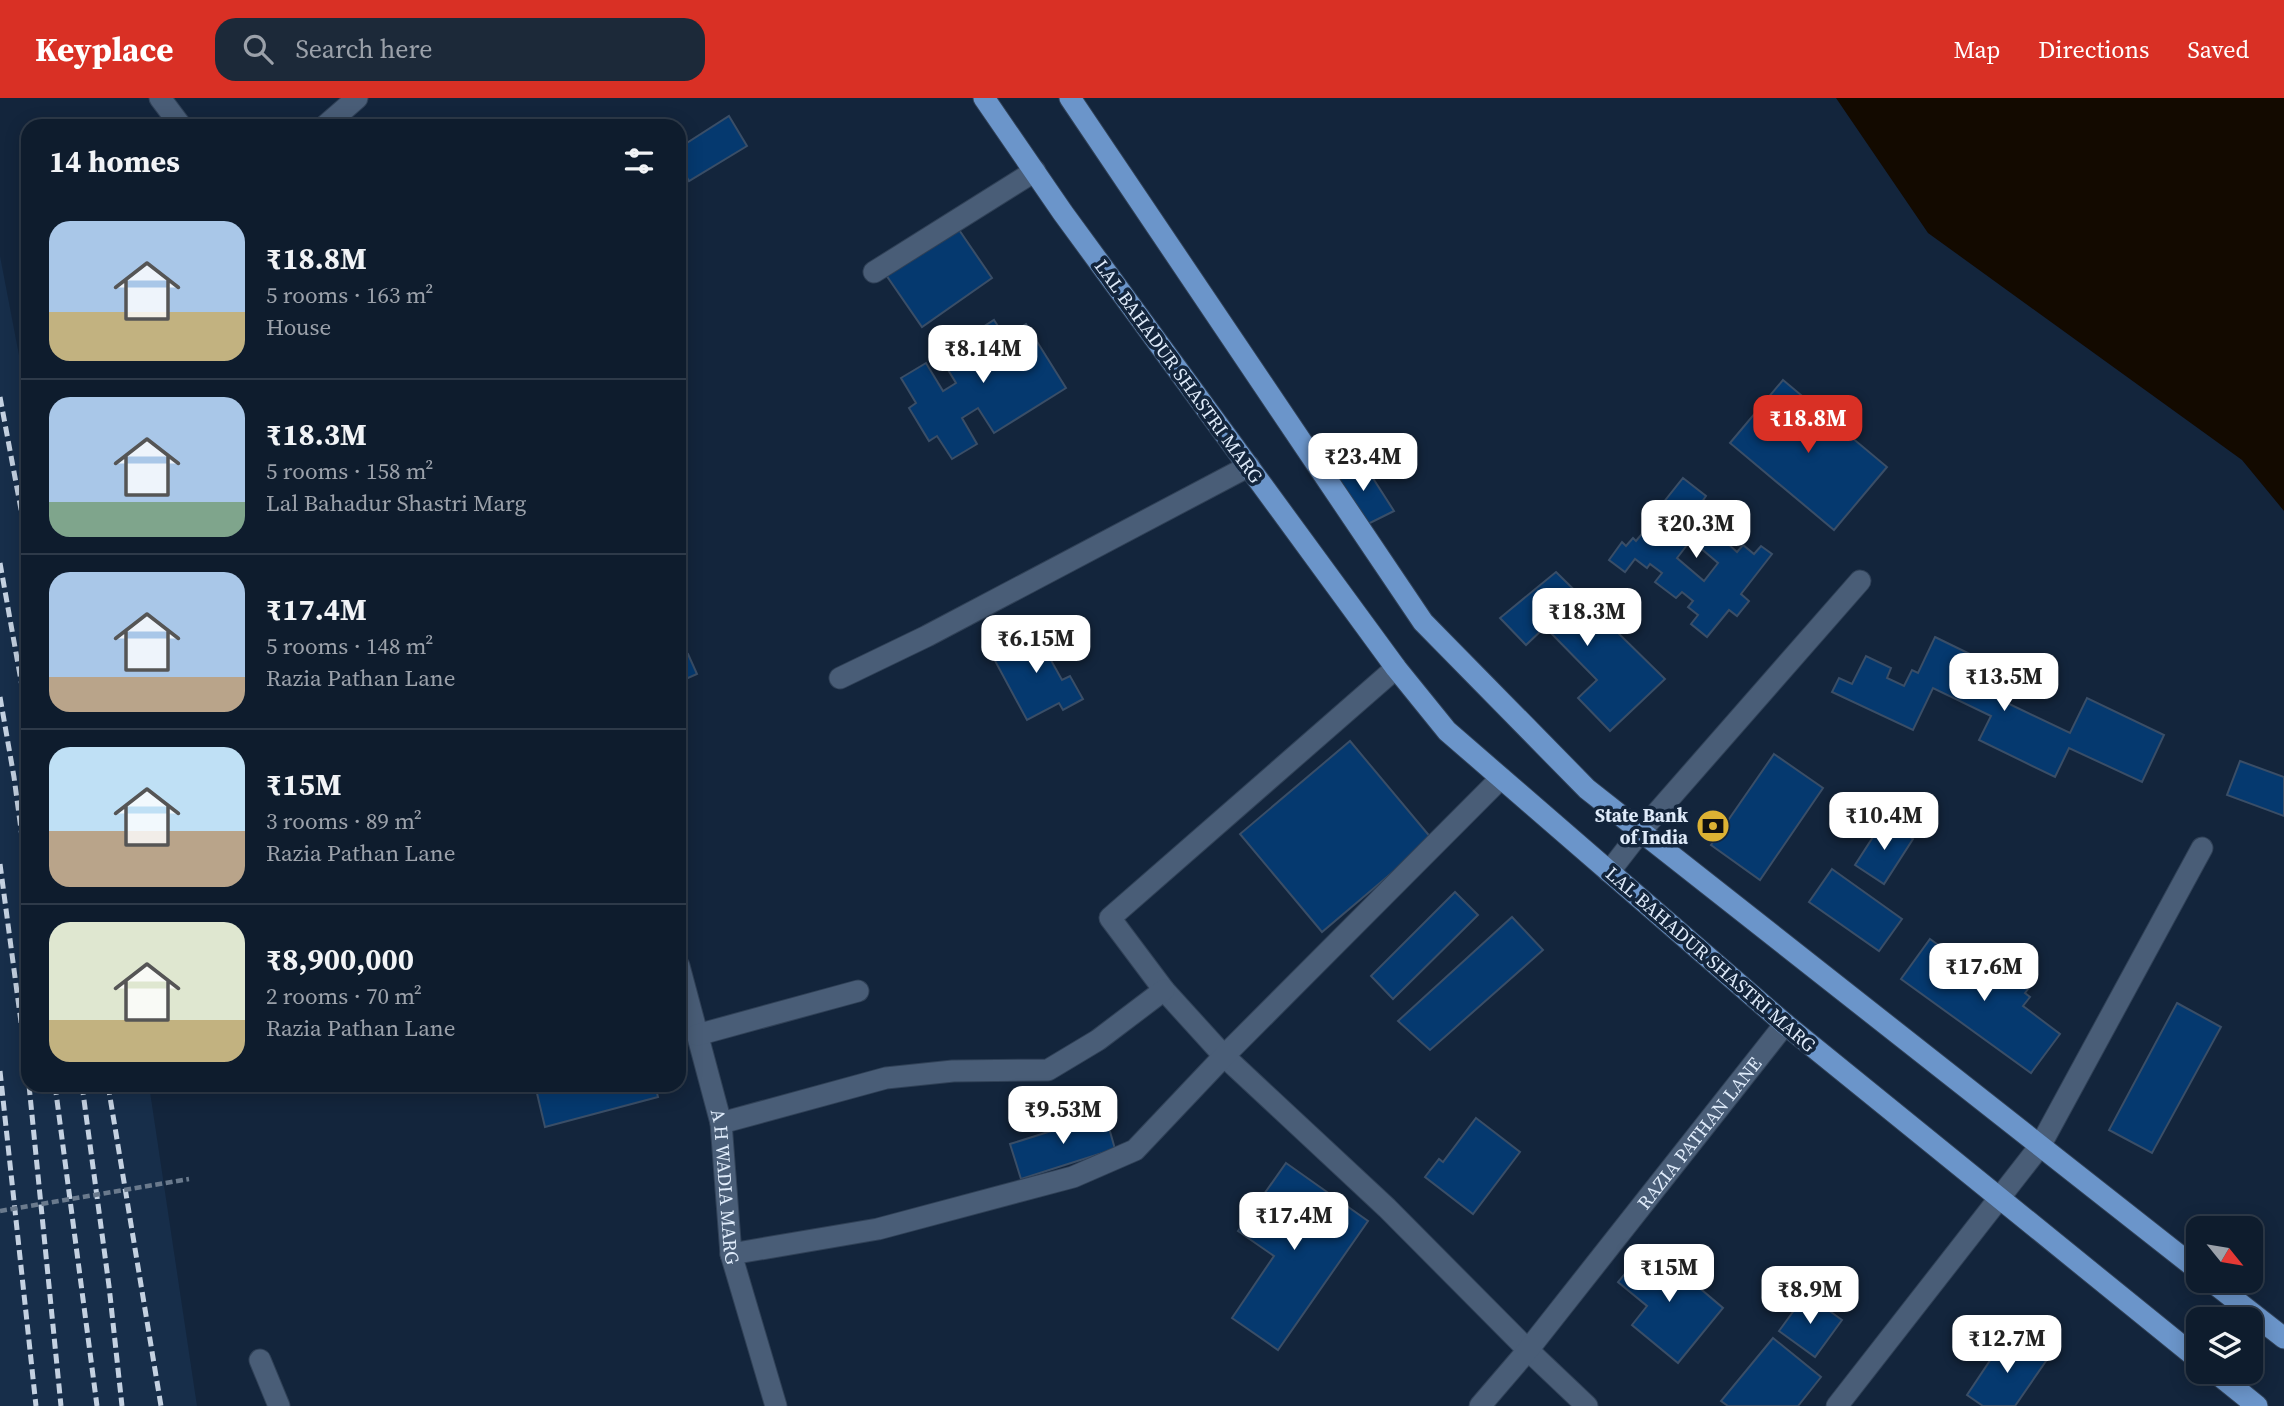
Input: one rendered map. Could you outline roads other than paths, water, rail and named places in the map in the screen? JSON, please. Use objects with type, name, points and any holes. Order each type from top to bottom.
[{"type":"main road","name":"LAL BAHADUR SHASTRI MARG","points":[[984,98],[1063,213],[1396,668],[1447,731],[1785,1024],[2186,1349]]},
{"type":"main road","points":[[1070,98],[1423,622],[1587,789],[2186,1261]]},
{"type":"main road","points":[[2226,1293],[2284,1338]]},
{"type":"main road","points":[[2230,1384],[2257,1406]]},
{"type":"street","points":[[160,98],[176,119]]},
{"type":"street","points":[[333,119],[357,98]]},
{"type":"street","points":[[874,272],[1035,171]]},
{"type":"street","points":[[840,678],[928,636],[1249,466]]},
{"type":"street","points":[[1609,872],[1640,832],[1860,581]]},
{"type":"street","points":[[1396,668],[1110,918],[1164,990],[1224,1056],[1387,1208],[1587,1406]]},
{"type":"street","points":[[731,1254],[878,1229],[1073,1177],[1135,1150],[1224,1056],[1501,778]]},
{"type":"street","points":[[1837,1406],[2040,1146],[2202,848]]},
{"type":"street","points":[[721,1123],[886,1079],[953,1071],[1048,1070],[1098,1040],[1164,990]]},
{"type":"street","points":[[697,1035],[858,991]]},
{"type":"street","name":"A H WADIA MARG","points":[[686,993],[721,1123],[731,1254],[776,1406]]},
{"type":"street","name":"RAZIA PATHAN LANE","points":[[1480,1406],[1528,1350],[1785,1024]]},
{"type":"street","points":[[260,1360],[279,1406]]},
{"type":"railway","points":[[0,397],[21,510]]},
{"type":"railway","points":[[0,563],[21,681]]},
{"type":"railway","points":[[0,697],[21,830]]},
{"type":"railway","points":[[0,864],[21,1022]]},
{"type":"railway","points":[[0,1071],[36,1406]]},
{"type":"railway","points":[[30,1092],[61,1406]]},
{"type":"railway","points":[[56,1092],[97,1406]]},
{"type":"railway","points":[[83,1092],[122,1406]]},
{"type":"railway","points":[[109,1092],[161,1406]]},
{"type":"place","name":"State Bank of India","points":[[1713,826]]}]
